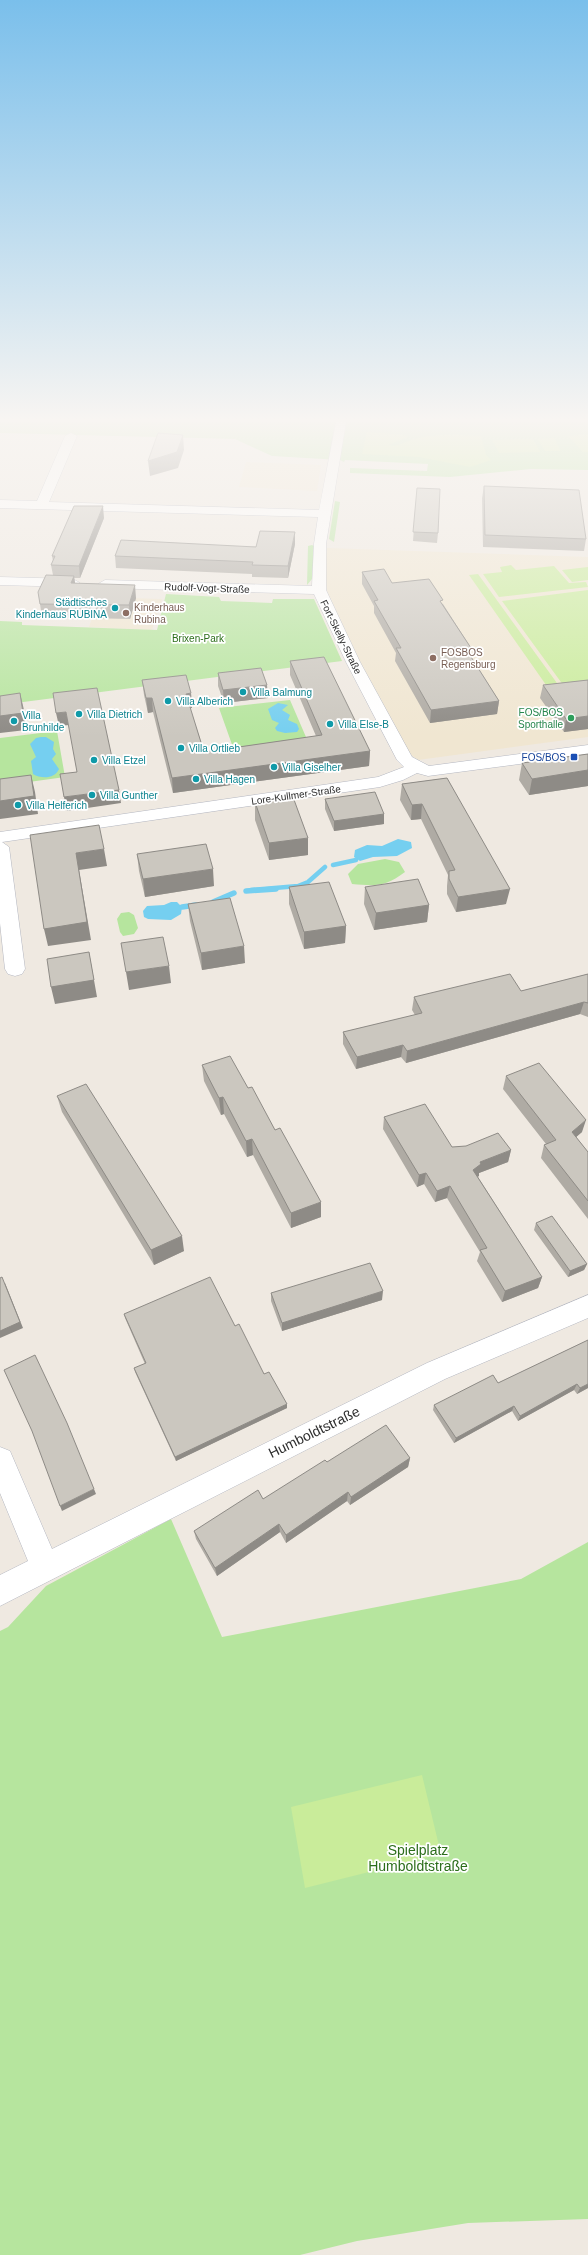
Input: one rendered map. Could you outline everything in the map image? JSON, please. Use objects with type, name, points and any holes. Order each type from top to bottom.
[{"type":"street","name":"Fort-Skelly-Straße","points":[[323,527],[318,571],[319,590],[338,633],[398,750],[405,760],[415,767]]},
{"type":"street","name":"Rudolf-Vogt-Straße","points":[[0,581],[319,590]]},
{"type":"street","points":[[415,767],[428,771],[443,770],[588,750]]},
{"type":"street","name":"Lore-Kullmer-Straße","points":[[0,837],[380,782],[397,777],[415,767]]},
{"type":"street","points":[[0,847],[15,969]]},
{"type":"street","name":"Humboldtstraße","points":[[0,1592],[436,1371],[588,1306]]},
{"type":"street","points":[[0,1460],[45,1568]]},
{"type":"shaded area","points":[[327,548],[588,557],[588,737],[418,760],[410,754],[345,635],[328,598],[324,568]]},
{"type":"shaded area","name":"Kinderhaus Rubina","points":[[99,597],[162,599],[152,630],[89,627]]},
{"type":"green space","points":[[331,527],[336,527],[334,542],[329,539]]},
{"type":"green space","points":[[308,546],[314,546],[312,579],[307,585]]},
{"type":"green space","points":[[511,565],[516,570],[554,566],[569,583],[586,582],[588,587],[499,597],[483,574],[502,572],[500,567]]},
{"type":"green space","points":[[588,567],[588,580],[572,582],[562,570]]},
{"type":"green space","points":[[478,574],[562,690],[551,692],[469,575]]},
{"type":"green space","points":[[588,590],[588,686],[566,689],[502,601]]},
{"type":"green space","name":"Brixen-Park","points":[[166,594],[219,597],[221,601],[272,603],[273,599],[314,599],[342,661],[0,705],[0,621],[22,622],[22,625],[157,630]]},
{"type":"green space","points":[[290,700],[309,744],[235,753],[219,708]]},
{"type":"green space","points":[[57,731],[65,777],[0,786],[0,738]]},
{"type":"green space","points":[[385,859],[399,862],[405,872],[386,883],[374,885],[352,884],[348,874],[358,864]]},
{"type":"green space","points":[[129,912],[134,915],[138,928],[134,934],[123,936],[120,932],[117,919],[121,913]]},
{"type":"green space","name":"Spielplatz Humboldtstraße","points":[[171,1519],[222,1637],[521,1579],[588,1542],[588,2219],[468,2223],[357,2241],[300,2255],[0,2255],[0,1631],[8,1627],[46,1586]]},
{"type":"green space","name":"Spielplatz Humboldtstraße","points":[[422,1775],[441,1854],[305,1888],[291,1807]]},
{"type":"water","points":[[278,703],[288,705],[282,710],[290,715],[288,720],[297,724],[299,729],[297,732],[285,733],[277,731],[275,728],[279,723],[272,720],[268,709]]},
{"type":"water","points":[[46,737],[54,742],[53,749],[56,754],[52,759],[59,769],[54,775],[48,777],[40,777],[33,774],[31,761],[36,757],[30,744],[36,738]]},
{"type":"water","points":[[398,839],[411,842],[412,848],[397,856],[373,857],[360,861],[354,857],[355,850],[367,845],[382,846]]},
{"type":"water","points":[[171,902],[177,902],[182,907],[181,914],[171,920],[148,919],[144,917],[143,911],[147,906],[164,905]]},
{"type":"building","points":[[65,527],[95,527],[79,566],[51,565],[55,556],[52,556]]},
{"type":"building","points":[[413,527],[438,527],[438,533],[413,532]]},
{"type":"building","points":[[485,527],[584,527],[586,539],[485,535]]},
{"type":"building","points":[[260,531],[295,532],[288,566],[252,565],[253,562],[115,556],[121,540],[256,547]]},
{"type":"building","name":"FOSBOS Regensburg","points":[[384,569],[392,583],[429,579],[443,600],[440,601],[471,648],[466,649],[499,701],[431,710],[396,648],[401,648],[374,601],[378,600],[362,572]]},
{"type":"building","points":[[46,575],[74,576],[71,583],[135,585],[129,605],[40,604],[38,592]]},
{"type":"building","points":[[324,657],[370,751],[172,778],[152,698],[146,698],[142,680],[186,675],[191,693],[186,694],[204,752],[322,735],[290,661]]},
{"type":"building","points":[[261,668],[267,685],[223,690],[218,673]]},
{"type":"building","points":[[588,680],[588,716],[566,719],[543,685]]},
{"type":"building","points":[[97,688],[119,790],[64,797],[60,774],[77,772],[66,712],[56,713],[53,693]]},
{"type":"building","points":[[20,693],[23,713],[0,716],[0,696]]},
{"type":"building","points":[[588,754],[588,770],[532,779],[522,763]]},
{"type":"building","points":[[31,775],[34,796],[0,801],[0,779]]},
{"type":"building","points":[[447,778],[510,889],[458,897],[449,879],[449,871],[455,870],[422,804],[412,805],[402,784]]},
{"type":"building","points":[[375,792],[384,814],[334,821],[325,799]]},
{"type":"building","points":[[293,797],[308,838],[269,843],[255,802]]},
{"type":"building","points":[[99,825],[104,849],[76,853],[87,922],[44,929],[30,835]]},
{"type":"building","points":[[206,844],[213,869],[143,879],[137,854]]},
{"type":"building","points":[[418,879],[429,905],[376,913],[365,887]]},
{"type":"building","points":[[329,882],[346,926],[304,932],[289,887]]},
{"type":"building","points":[[230,898],[244,946],[201,953],[188,904]]},
{"type":"building","points":[[163,937],[169,966],[126,972],[121,943]]},
{"type":"building","points":[[89,952],[94,980],[51,987],[47,959]]},
{"type":"building","points":[[510,974],[521,991],[588,974],[588,1003],[584,1002],[407,1051],[403,1045],[357,1057],[343,1032],[422,1013],[414,997]]},
{"type":"building","points":[[230,1056],[248,1088],[252,1087],[275,1130],[280,1128],[321,1202],[291,1213],[252,1139],[246,1141],[223,1097],[219,1098],[202,1065]]},
{"type":"building","points":[[539,1063],[586,1120],[572,1132],[588,1152],[588,1201],[544,1145],[556,1140],[506,1076]]},
{"type":"building","points":[[86,1084],[182,1236],[151,1250],[57,1096]]},
{"type":"building","points":[[425,1104],[452,1147],[466,1146],[498,1133],[511,1150],[480,1162],[481,1164],[473,1170],[542,1277],[505,1291],[480,1250],[487,1248],[450,1186],[437,1191],[426,1173],[419,1175],[384,1117]]},
{"type":"building","points":[[552,1216],[587,1264],[570,1271],[536,1223]]},
{"type":"building","points":[[370,1263],[383,1291],[282,1323],[271,1293]]},
{"type":"building","points":[[2,1277],[20,1322],[0,1331],[0,1278]]},
{"type":"building","points":[[210,1277],[235,1326],[239,1324],[264,1374],[269,1372],[287,1404],[175,1457],[134,1368],[146,1363],[124,1314]]},
{"type":"building","points":[[588,1340],[588,1384],[580,1388],[577,1384],[520,1416],[514,1406],[456,1438],[434,1405],[493,1375],[498,1383]]},
{"type":"building","points":[[35,1355],[67,1423],[94,1489],[60,1506],[32,1431],[4,1370]]},
{"type":"building","points":[[386,1425],[410,1458],[351,1497],[348,1492],[286,1535],[279,1524],[215,1568],[194,1531],[258,1490],[263,1499],[325,1460],[327,1462]]},
{"type":"waterway","points":[[333,865],[356,860]]},
{"type":"waterway","points":[[251,890],[298,886],[308,882],[325,867]]},
{"type":"waterway","points":[[246,891],[276,889]]},
{"type":"waterway","points":[[213,902],[234,893]]},
{"type":"waterway","points":[[182,907],[196,905]]},
{"type":"place","name":"Städtisches Kinderhaus RUBINA","points":[[115,608]]},
{"type":"place","name":"Kinderhaus Rubina","points":[[126,613]]},
{"type":"place","name":"FOSBOS Regensburg","points":[[433,658]]},
{"type":"place","name":"Villa Balmung","points":[[243,692]]},
{"type":"place","name":"Villa Alberich","points":[[168,701]]},
{"type":"place","name":"Villa Dietrich","points":[[79,714]]},
{"type":"place","name":"FOS/BOS Sporthalle","points":[[571,718]]},
{"type":"place","name":"Villa Brunhilde","points":[[14,721]]},
{"type":"place","name":"Villa Else-B","points":[[330,724]]},
{"type":"place","name":"Villa Ortlieb","points":[[181,748]]},
{"type":"place","name":"FOS/BOS","points":[[574,757]]},
{"type":"place","name":"Villa Etzel","points":[[94,760]]},
{"type":"place","name":"Villa Giselher","points":[[274,767]]},
{"type":"place","name":"Villa Hagen","points":[[196,779]]},
{"type":"place","name":"Villa Gunther","points":[[92,795]]},
{"type":"place","name":"Villa Helferich","points":[[18,805]]}]
